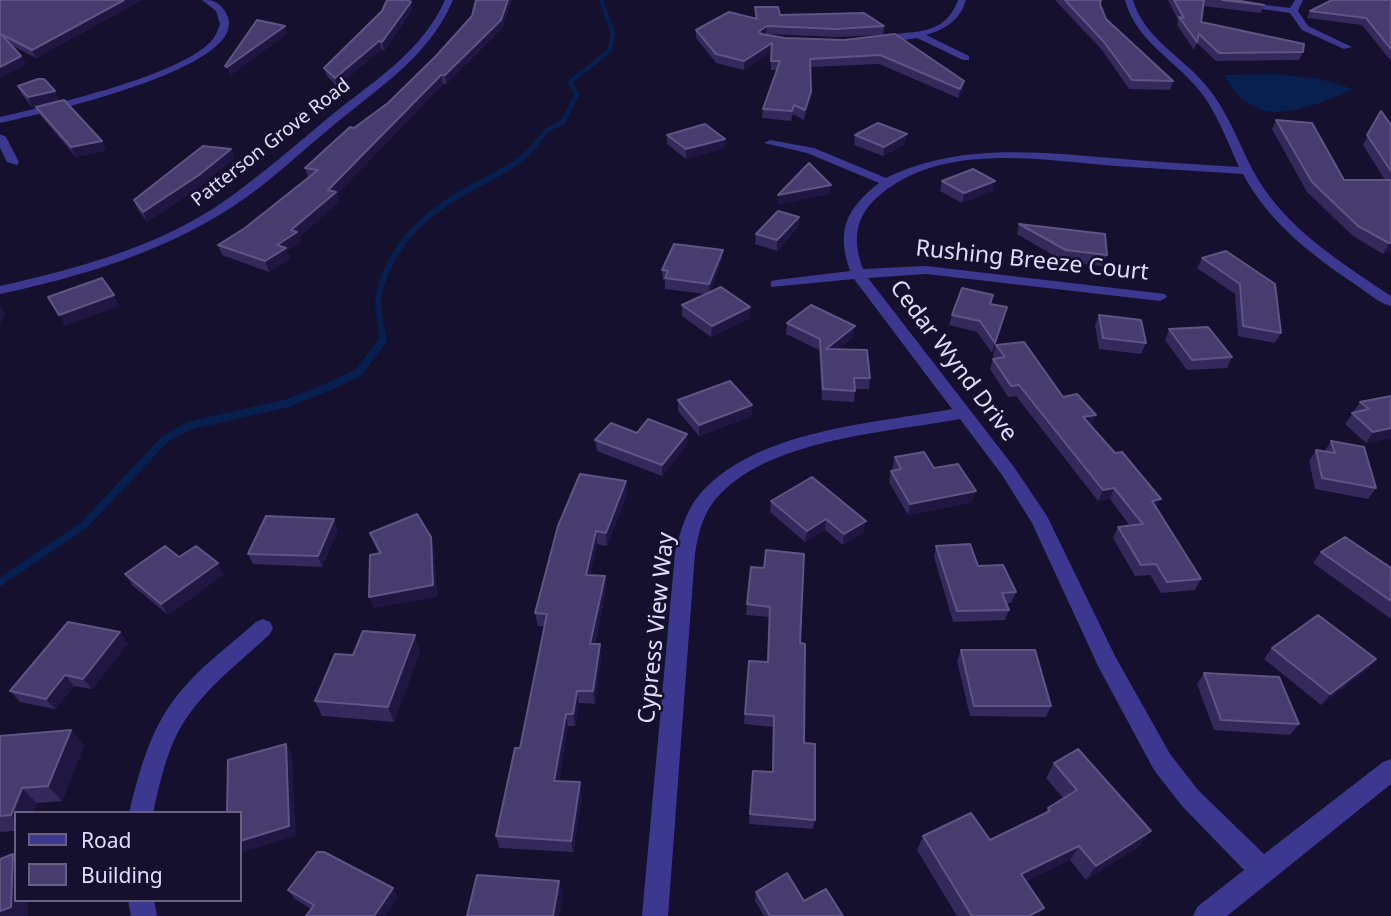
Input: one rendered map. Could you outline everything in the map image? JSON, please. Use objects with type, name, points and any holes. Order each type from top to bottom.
[{"type":"street","points":[[0,120],[128,85],[196,56],[215,42],[224,28],[225,20],[220,9],[206,0]]},
{"type":"street","name":"Patterson Grove Road","points":[[0,290],[70,273],[138,251],[198,223],[226,205],[405,62],[438,25],[449,0]]},
{"type":"street","points":[[866,41],[918,35],[955,16],[962,0]]},
{"type":"street","points":[[1129,0],[1131,10],[1141,25],[1190,73],[1214,103],[1248,171],[1274,209],[1292,227],[1391,302]]},
{"type":"street","points":[[1204,0],[1293,11],[1305,28],[1347,47]]},
{"type":"street","points":[[1293,11],[1299,0]]},
{"type":"street","points":[[918,35],[967,58]]},
{"type":"street","points":[[0,136],[13,162]]},
{"type":"street","points":[[770,143],[810,150],[886,182]]},
{"type":"street","name":"Cedar Wynd Drive","points":[[1248,171],[1008,155],[942,162],[886,182],[863,203],[850,232],[850,248],[858,274],[1008,471],[1040,521],[1107,662],[1162,762],[1190,798],[1263,871]]},
{"type":"street","name":"Rushing Breeze Court","points":[[776,284],[858,274],[949,271],[1160,297]]},
{"type":"street","points":[[1371,289],[1391,285]]},
{"type":"street","name":"Cypress View Way","points":[[655,916],[685,552],[696,515],[707,497],[739,469],[767,455],[809,443],[963,413]]},
{"type":"street","points":[[141,811],[149,778],[176,715],[190,696],[263,628]]},
{"type":"street","points":[[1206,916],[1391,770]]},
{"type":"water","points":[[1275,74],[1320,79],[1353,89],[1300,109],[1266,111],[1250,105],[1236,93],[1224,75]]},
{"type":"building","points":[[0,0],[124,0],[32,50],[1,34],[21,56],[0,67]]},
{"type":"building","points":[[387,0],[411,2],[382,42],[379,41],[335,78],[324,68],[382,11]]},
{"type":"building","points":[[476,0],[508,0],[501,20],[445,75],[441,75],[328,190],[336,192],[291,230],[297,232],[277,245],[286,248],[265,261],[218,245],[245,228],[318,170],[305,168],[350,127],[354,128],[388,103],[436,56],[472,16]]},
{"type":"building","points":[[1065,0],[1101,0],[1106,19],[1173,81],[1132,80],[1104,42]]},
{"type":"building","points":[[1174,0],[1204,0],[1201,22],[1304,44],[1303,52],[1219,53],[1199,34],[1197,42],[1179,17],[1184,18]]},
{"type":"building","points":[[1222,0],[1235,0],[1264,5]]},
{"type":"building","points":[[1332,0],[1391,0],[1391,49],[1366,18],[1310,11]]},
{"type":"building","points":[[755,7],[778,7],[780,15],[864,13],[884,26],[836,29],[767,26],[759,31],[761,34],[785,38],[844,40],[895,34],[964,81],[960,89],[880,55],[810,59],[811,92],[805,110],[794,105],[792,111],[763,109],[780,61],[771,61],[772,43],[744,61],[716,54],[696,30],[729,12],[757,19]]},
{"type":"building","points":[[257,20],[285,26],[225,66]]},
{"type":"building","points":[[44,79],[55,91],[28,97],[18,86]]},
{"type":"building","points":[[64,100],[102,141],[71,147],[36,107]]},
{"type":"building","points":[[1381,111],[1391,125],[1391,171],[1367,135]]},
{"type":"building","points":[[1276,120],[1312,123],[1344,180],[1391,180],[1391,243],[1358,226],[1312,182]]},
{"type":"building","points":[[878,123],[907,134],[884,147],[855,135]]},
{"type":"building","points":[[705,124],[725,139],[686,149],[667,135]]},
{"type":"building","points":[[203,146],[231,149],[199,175],[143,212],[134,200]]},
{"type":"building","points":[[809,163],[831,185],[778,195]]},
{"type":"building","points":[[973,169],[995,181],[964,193],[942,181]]},
{"type":"building","points":[[778,211],[799,217],[777,240],[756,234]]},
{"type":"building","points":[[1019,224],[1105,234],[1107,255],[1066,250]]},
{"type":"building","points":[[674,244],[723,250],[709,284],[665,278],[668,271],[662,270]]},
{"type":"building","points":[[1226,251],[1275,284],[1281,333],[1243,326],[1240,284],[1202,258]]},
{"type":"building","points":[[102,278],[114,295],[59,315],[48,297]]},
{"type":"building","points":[[721,287],[750,307],[712,326],[682,305]]},
{"type":"building","points":[[962,288],[993,295],[990,304],[1007,307],[995,343],[980,321],[952,315]]},
{"type":"building","points":[[811,305],[855,326],[826,349],[867,350],[870,378],[854,378],[855,391],[823,389],[820,339],[787,323]]},
{"type":"building","points":[[1099,315],[1141,320],[1146,343],[1103,338]]},
{"type":"building","points":[[1208,327],[1232,357],[1192,360],[1169,329]]},
{"type":"building","points":[[1024,342],[1063,397],[1077,394],[1096,415],[1083,417],[1115,453],[1122,452],[1161,499],[1152,501],[1201,579],[1167,582],[1156,564],[1141,565],[1118,527],[1143,524],[1114,488],[1103,490],[1019,385],[1011,386],[993,359],[1005,357],[996,345]]},
{"type":"building","points":[[730,381],[752,405],[699,425],[678,400]]},
{"type":"building","points":[[1391,396],[1391,428],[1373,432],[1352,413],[1369,409],[1360,402]]},
{"type":"building","points":[[648,419],[687,434],[662,465],[595,440],[611,423],[637,433]]},
{"type":"building","points":[[1331,441],[1364,447],[1376,488],[1322,478],[1316,450],[1335,453]]},
{"type":"building","points":[[924,452],[934,468],[958,464],[976,491],[910,504],[891,471],[901,469],[895,457]]},
{"type":"building","points":[[580,474],[626,481],[606,533],[596,531],[586,575],[605,576],[590,644],[600,644],[593,691],[577,691],[573,714],[566,714],[554,781],[580,782],[571,841],[496,836],[515,748],[520,748],[547,614],[535,613],[558,526]]},
{"type":"building","points":[[812,477],[866,521],[844,534],[826,519],[807,531],[771,501]]},
{"type":"building","points":[[417,514],[431,537],[433,585],[369,597],[370,555],[381,553],[370,533]]},
{"type":"building","points":[[266,516],[334,519],[318,556],[248,554]]},
{"type":"building","points":[[1345,537],[1391,568],[1391,601],[1321,552]]},
{"type":"building","points":[[970,544],[978,566],[1003,565],[1016,592],[1002,593],[1009,610],[957,611],[936,546]]},
{"type":"building","points":[[165,546],[179,557],[196,546],[218,563],[161,604],[125,574]]},
{"type":"building","points":[[766,550],[804,554],[800,643],[805,644],[804,743],[815,744],[815,820],[750,814],[753,771],[773,772],[774,716],[745,714],[749,661],[768,662],[770,607],[747,604],[751,567],[764,568]]},
{"type":"building","points":[[1318,615],[1376,659],[1330,694],[1272,648]]},
{"type":"building","points":[[68,622],[120,632],[83,679],[65,675],[46,699],[10,691]]},
{"type":"building","points":[[363,631],[415,635],[388,707],[315,701],[335,654],[353,655]]},
{"type":"building","points":[[961,650],[1035,650],[1051,706],[974,706]]},
{"type":"building","points":[[1204,673],[1279,677],[1299,724],[1221,720]]},
{"type":"building","points":[[71,730],[48,786],[22,788],[11,815],[0,816],[0,736]]},
{"type":"building","points":[[286,744],[289,826],[242,840],[242,811],[227,811],[228,760]]},
{"type":"building","points":[[1078,749],[1151,831],[1096,866],[1079,846],[1021,874],[1044,908],[1029,916],[972,916],[923,836],[971,813],[990,840],[1050,811],[1048,808],[1077,790],[1054,763]]},
{"type":"building","points":[[317,852],[324,852],[393,888],[374,916],[306,916],[314,905],[288,890]]},
{"type":"building","points":[[13,854],[11,907],[0,911],[0,859]]},
{"type":"building","points":[[787,873],[804,901],[826,889],[843,916],[770,916],[756,892]]},
{"type":"building","points":[[477,875],[559,881],[553,916],[467,916]]},
{"type":"waterway","points":[[534,146],[547,130],[563,122],[577,94],[570,82],[610,50],[613,33],[601,0]]},
{"type":"waterway","points":[[383,337],[378,309],[379,294],[384,276],[402,244],[441,206],[515,163],[536,144]]},
{"type":"waterway","points":[[0,582],[84,525],[165,439],[188,426],[288,403],[335,384],[359,372],[383,340],[382,335]]}]
